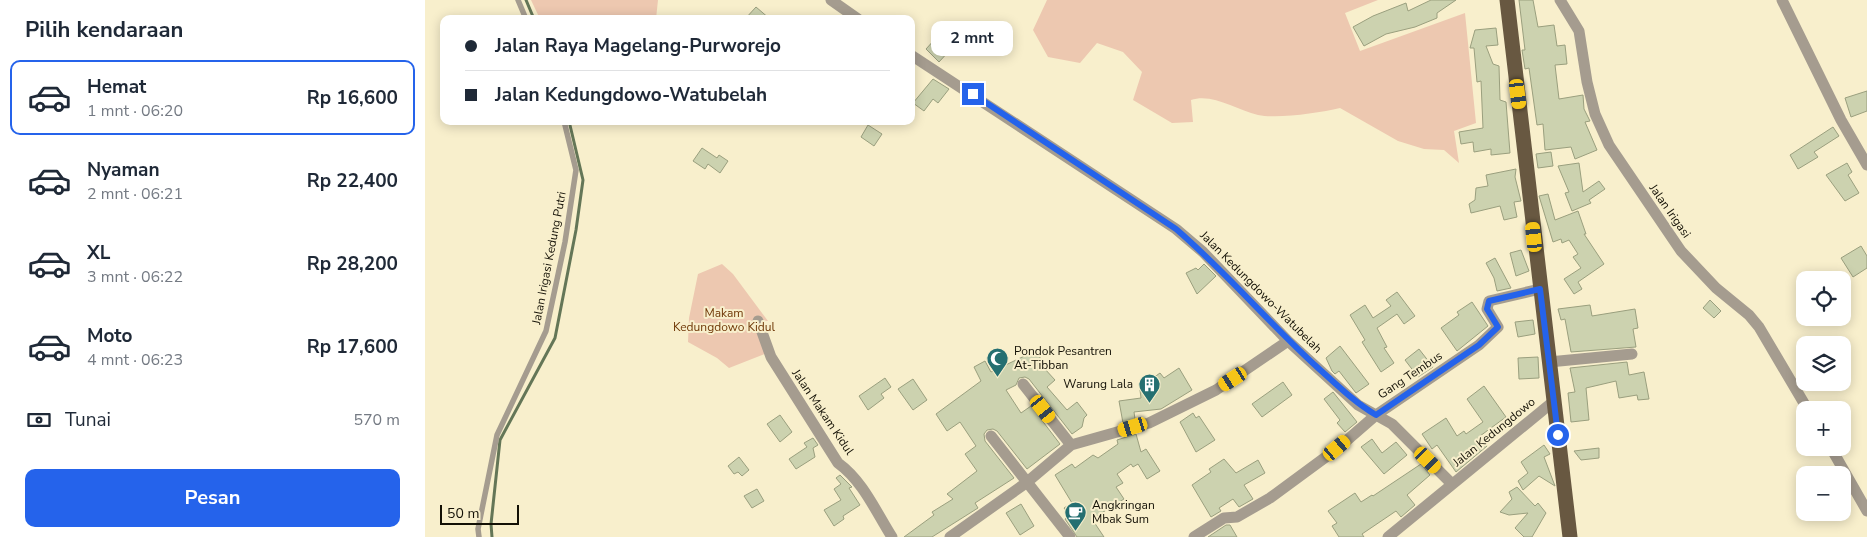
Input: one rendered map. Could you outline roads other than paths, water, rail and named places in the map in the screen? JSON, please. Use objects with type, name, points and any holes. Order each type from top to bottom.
[{"type":"main road","points":[[1507,0],[1570,537]]},
{"type":"street","points":[[831,0],[852,15]]},
{"type":"street","name":"Jalan Irigasi","points":[[1560,0],[1579,31],[1587,82],[1595,114],[1609,145],[1681,251],[1716,288],[1749,315],[1759,327],[1803,401]]},
{"type":"street","points":[[1782,0],[1841,120],[1867,165]]},
{"type":"street","name":"Jalan Kedungdowo-Watubelah","points":[[915,58],[1176,229],[1203,252],[1288,341],[1358,405],[1393,424],[1452,484]]},
{"type":"street","name":"Gang Tembus","points":[[1194,537],[1224,518],[1237,517],[1271,498],[1337,448],[1376,415],[1479,345],[1498,327],[1487,309],[1489,301],[1540,289]]},
{"type":"street","name":"Jalan Makam Kidul","points":[[758,321],[771,357],[838,462],[849,472],[880,514],[892,537]]},
{"type":"street","points":[[950,537],[1026,483],[1071,445],[1149,423],[1216,390],[1288,341]]},
{"type":"street","points":[[1549,362],[1632,354]]},
{"type":"street","points":[[1023,384],[1071,445]]},
{"type":"street","name":"Jalan Kedungdowo","points":[[1388,537],[1554,401]]},
{"type":"street","points":[[991,436],[1070,537]]},
{"type":"street","points":[[1836,456],[1867,512]]},
{"type":"lane","points":[[518,0],[524,15]]},
{"type":"lane","name":"Jalan Irigasi Kedung Putri","points":[[479,537],[478,529],[497,435],[546,331],[565,242],[576,170],[565,125]]},
{"type":"waterway","points":[[526,0],[532,15]]},
{"type":"waterway","points":[[492,537],[491,524],[500,440],[555,338],[576,230],[583,180],[570,125]]},
{"type":"place","name":"Pondok Pesantren At-Tibban","points":[[998,377]]},
{"type":"place","name":"Warung Lala","points":[[1149,403]]},
{"type":"place","name":"Angkringan Mbak Sum","points":[[1076,531]]},
{"type":"park label","name":"Makam Kedungdowo Kidul","points":[[724,320]]}]
